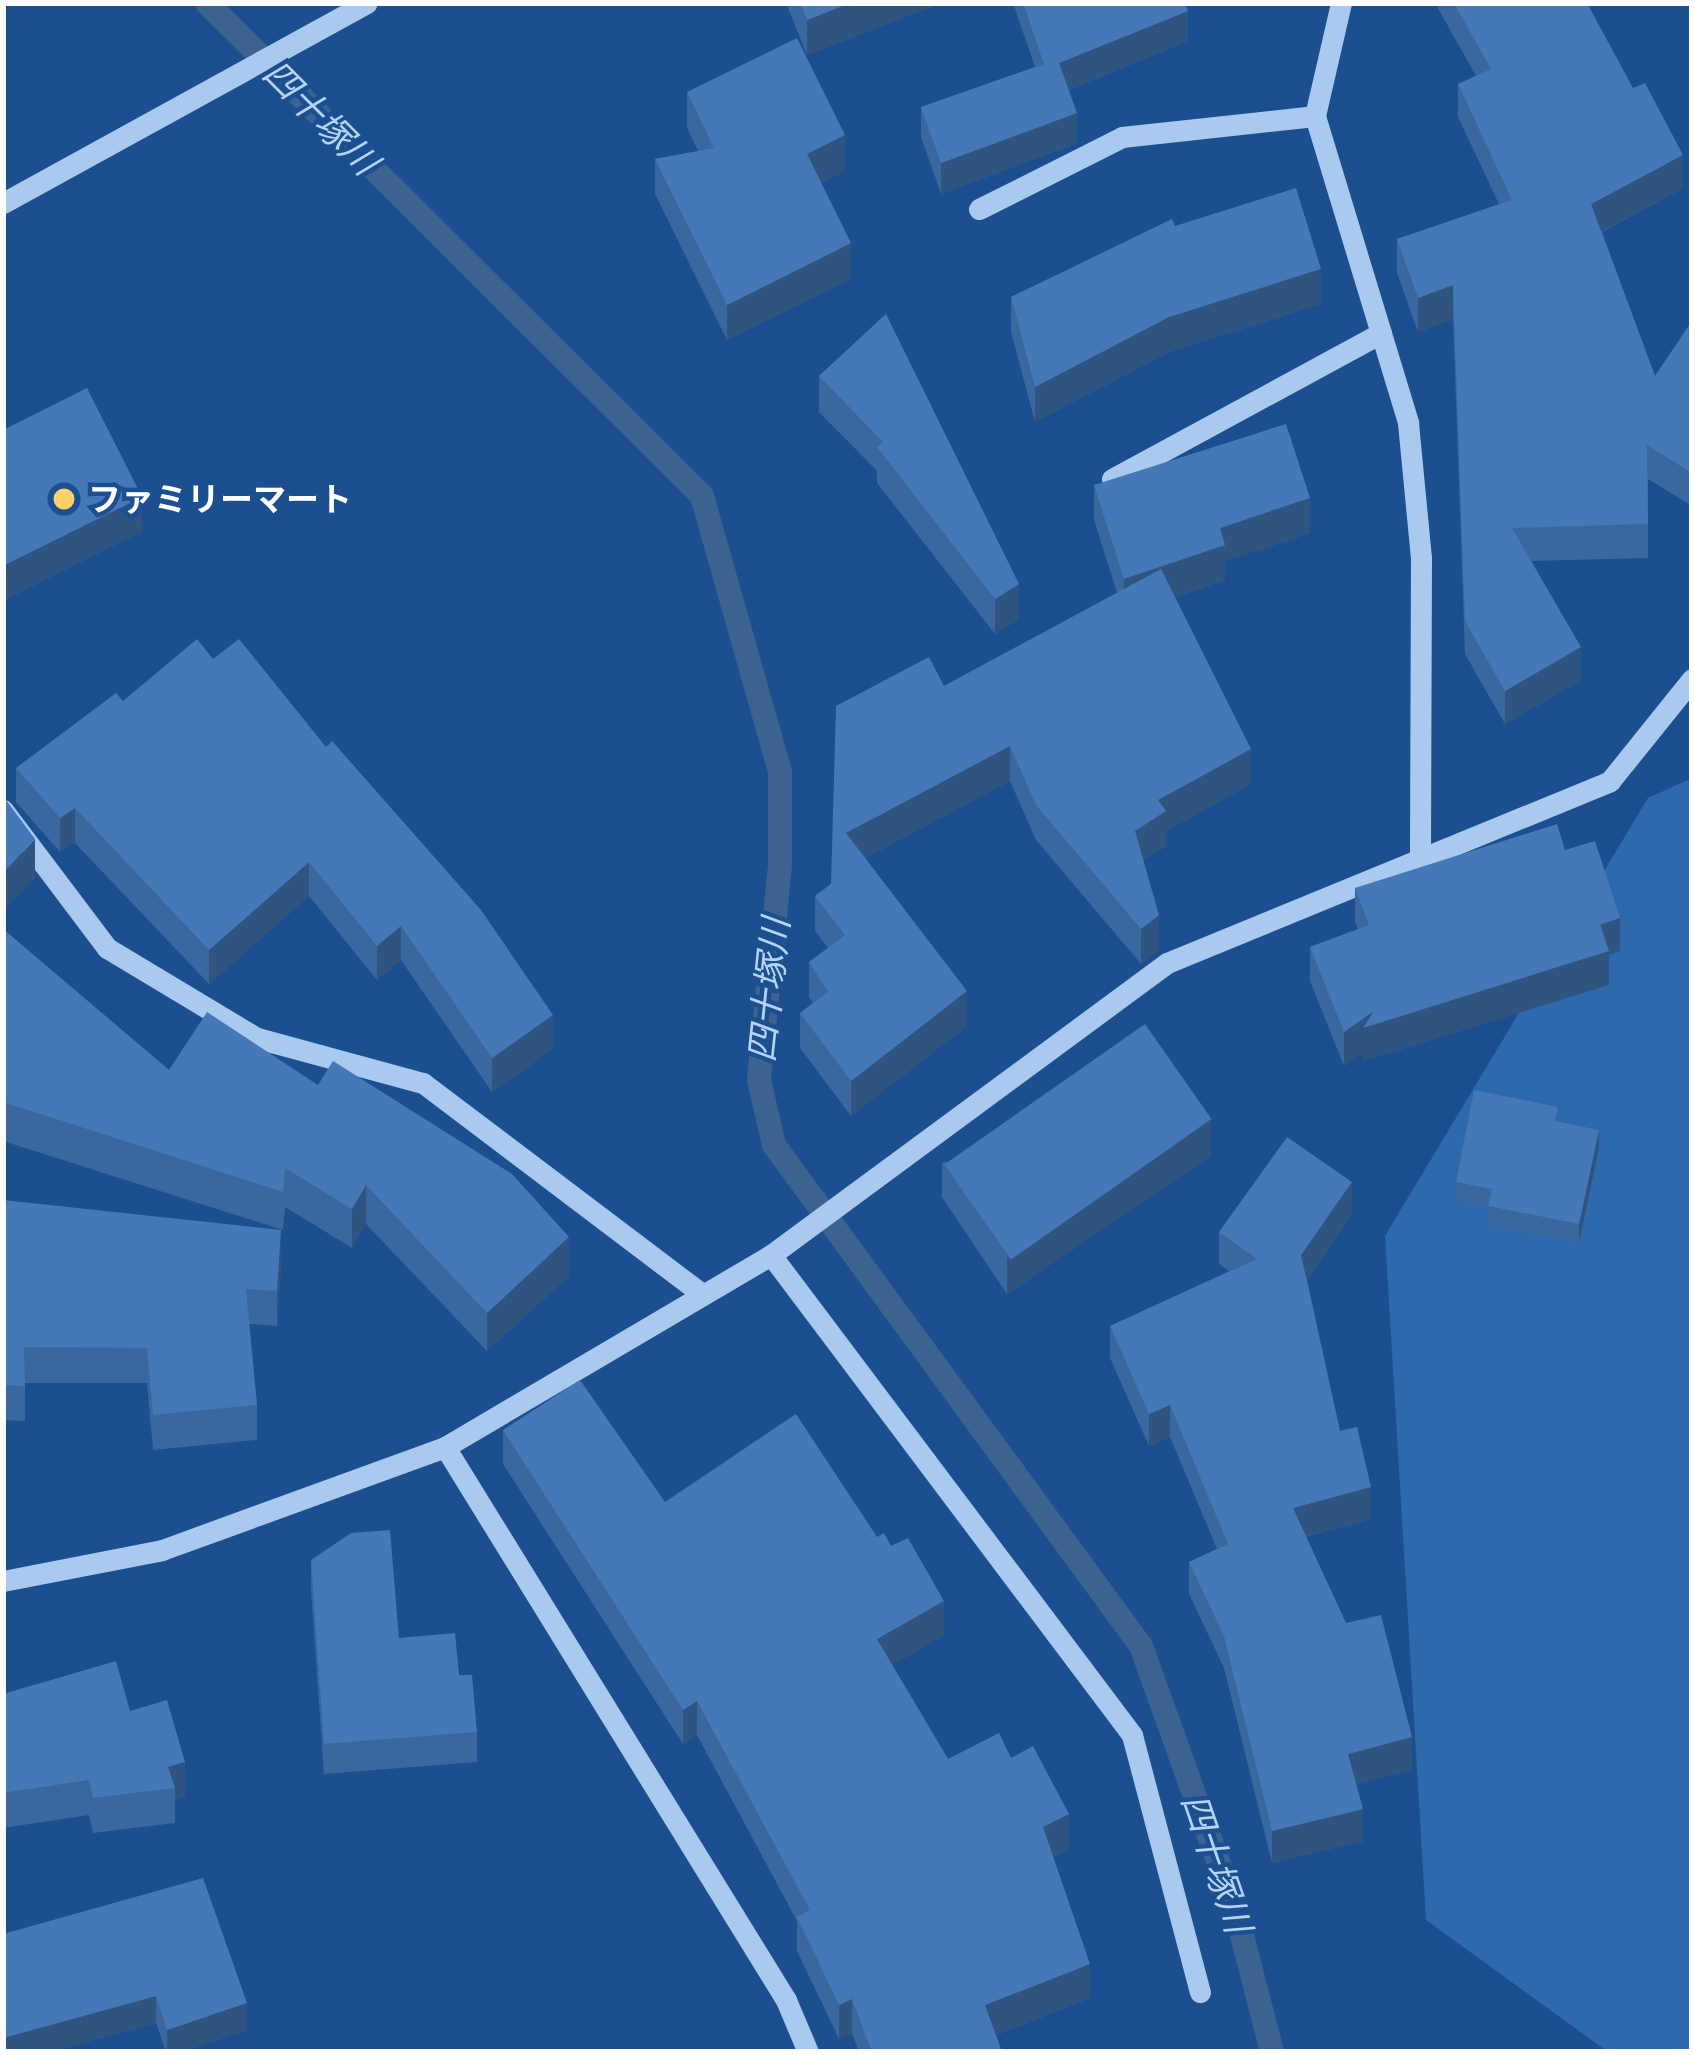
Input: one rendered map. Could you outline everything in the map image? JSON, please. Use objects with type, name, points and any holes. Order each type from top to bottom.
[{"type":"street","points":[[3,202],[368,3]]},
{"type":"street","points":[[1341,3],[1315,116],[1408,422],[1421,558],[1420,860]]},
{"type":"street","points":[[979,209],[1122,137],[1315,116]]},
{"type":"street","points":[[1112,479],[1381,332]]},
{"type":"street","points":[[3,1581],[162,1550],[445,1447],[771,1255],[1167,964],[1610,781],[1692,679]]},
{"type":"street","points":[[3,811],[107,948],[256,1038],[423,1083],[703,1295]]},
{"type":"street","points":[[771,1255],[1132,1735],[1200,1992]]},
{"type":"street","points":[[445,1447],[786,2000],[808,2052]]},
{"type":"shaded area","points":[[1692,778],[1692,2052],[1608,2052],[1426,1920],[1385,1236],[1648,798]]},
{"type":"building","points":[[800,3],[850,3],[807,20]]},
{"type":"building","points":[[1023,3],[1185,3],[1188,11],[1059,63],[1077,113],[941,163],[921,107],[1044,64]]},
{"type":"building","points":[[1454,3],[1587,3],[1633,88],[1645,83],[1683,155],[1591,204],[1655,376],[1692,321],[1692,473],[1647,445],[1648,524],[1512,528],[1581,647],[1505,691],[1465,621],[1453,285],[1418,298],[1397,239],[1512,200],[1458,84],[1491,69]]},
{"type":"building","points":[[797,38],[845,135],[807,154],[851,243],[727,305],[655,159],[714,148],[687,92]]},
{"type":"building","points":[[1296,188],[1321,269],[1169,317],[1035,387],[1011,297],[1172,219],[1175,226]]},
{"type":"building","points":[[886,314],[1019,584],[995,599],[877,447],[883,442],[819,376]]},
{"type":"building","name":"ファミリーマート","points":[[87,388],[142,497],[3,566],[3,430]]},
{"type":"building","points":[[1286,424],[1310,498],[1220,528],[1225,545],[1124,579],[1094,485]]},
{"type":"building","points":[[1161,569],[1251,749],[1158,800],[1166,811],[1135,831],[1159,915],[1141,929],[1036,805],[1010,746],[846,833],[967,991],[851,1081],[800,1013],[828,992],[809,962],[845,935],[815,896],[831,884],[836,706],[929,657],[944,686]]},
{"type":"building","points":[[197,639],[213,659],[239,639],[326,747],[332,741],[481,910],[553,1015],[492,1058],[401,926],[377,946],[309,862],[209,950],[75,808],[60,818],[16,768],[116,693],[123,701]]},
{"type":"building","points":[[3,796],[35,839],[3,873]]},
{"type":"building","points":[[1557,824],[1565,850],[1595,841],[1620,918],[1600,924],[1609,951],[1363,1028],[1374,1011],[1344,1032],[1310,947],[1369,925],[1355,888]]},
{"type":"building","points":[[3,929],[169,1070],[207,1012],[318,1085],[333,1061],[512,1174],[569,1237],[487,1313],[366,1185],[352,1209],[285,1168],[283,1192],[3,1102]]},
{"type":"building","points":[[1145,1024],[1212,1119],[1011,1260],[944,1165]]},
{"type":"building","points":[[1474,1090],[1558,1107],[1555,1121],[1599,1130],[1579,1224],[1488,1206],[1492,1189],[1456,1182]]},
{"type":"building","points":[[1287,1137],[1352,1182],[1301,1255],[1340,1431],[1357,1427],[1371,1487],[1293,1508],[1346,1623],[1381,1615],[1412,1737],[1348,1754],[1363,1809],[1272,1831],[1224,1636],[1189,1562],[1228,1544],[1170,1405],[1149,1414],[1110,1326],[1257,1259],[1219,1232]]},
{"type":"building","points":[[3,1200],[281,1230],[277,1291],[246,1289],[257,1405],[153,1415],[147,1348],[24,1347],[25,1386],[3,1385]]},
{"type":"building","points":[[580,1380],[665,1502],[796,1414],[877,1537],[884,1533],[891,1546],[908,1538],[944,1601],[877,1639],[948,1759],[999,1733],[1011,1758],[1033,1746],[1069,1814],[1043,1827],[1090,1964],[985,2005],[1002,2052],[872,2052],[852,1999],[839,2005],[797,1917],[810,1910],[697,1701],[683,1710],[503,1430]]},
{"type":"building","points":[[390,1530],[399,1638],[455,1633],[459,1675],[472,1675],[477,1732],[324,1744],[311,1560],[351,1533]]},
{"type":"building","points":[[116,1661],[130,1711],[167,1700],[185,1762],[168,1767],[175,1788],[93,1798],[89,1780],[3,1793],[3,1694]]},
{"type":"building","points":[[203,1878],[247,2003],[167,2030],[156,1996],[3,2038],[3,1934]]},
{"type":"waterway","name":"四十塚川","points":[[207,3],[702,496],[780,771],[780,865],[759,1080],[774,1145],[1141,1646],[1235,1908],[1272,2052]]},
{"type":"place","name":"ファミリーマート","points":[[64,499]]}]
